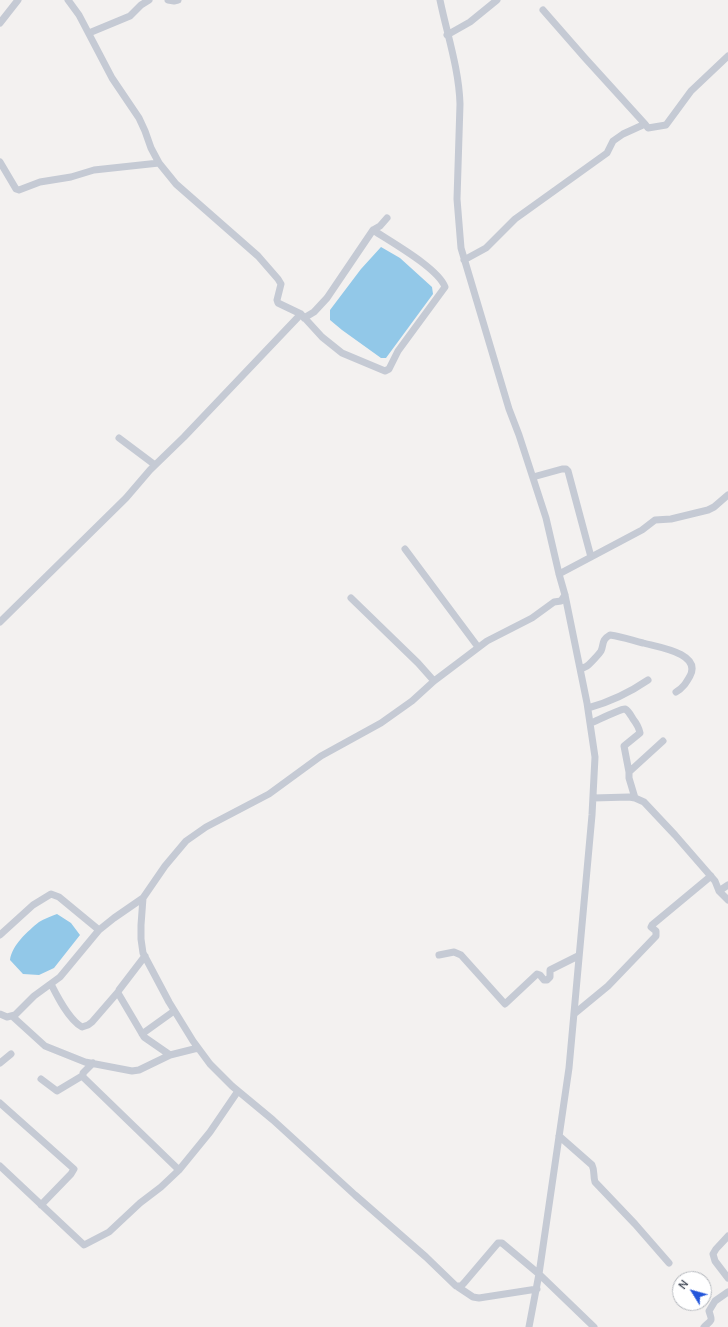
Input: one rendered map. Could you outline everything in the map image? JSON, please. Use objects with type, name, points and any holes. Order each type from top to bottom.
[{"type":"street","points":[[0,23],[18,0]]},
{"type":"street","points":[[68,0],[79,15],[112,78],[139,118],[151,148],[159,163],[176,184],[258,256],[278,278],[281,284],[277,300],[278,302],[302,316],[322,337],[342,353],[385,371],[389,368],[398,351],[445,287],[438,276],[429,268],[373,230]]},
{"type":"street","points":[[89,33],[130,16],[141,5],[149,0]]},
{"type":"street","points":[[168,0],[178,0]]},
{"type":"street","points":[[440,0],[460,89],[457,198],[460,238],[464,260],[509,409],[519,434],[546,518],[581,669],[595,757],[593,798],[569,1068],[537,1289],[529,1327]]},
{"type":"street","points":[[447,35],[470,22],[497,0]]},
{"type":"street","points":[[543,10],[648,128],[666,125],[691,91],[728,56]]},
{"type":"street","points":[[464,260],[486,248],[515,219],[607,153],[612,141],[645,124]]},
{"type":"street","points":[[0,162],[14,187],[18,190],[40,182],[71,177],[94,170],[159,163]]},
{"type":"street","points":[[0,622],[126,498],[155,465],[302,316],[314,312],[327,298],[373,230],[380,226],[387,218]]},
{"type":"street","points":[[120,438],[155,465]]},
{"type":"street","points":[[532,477],[562,469],[566,469],[568,471],[591,557]]},
{"type":"street","points":[[559,574],[642,530],[655,520],[671,519],[708,510],[728,495]]},
{"type":"street","points":[[405,549],[478,647]]},
{"type":"street","points":[[0,1014],[12,1016],[34,996],[52,984],[69,967],[99,930],[143,898],[165,866],[186,841],[206,827],[269,794],[321,756],[381,723],[412,701],[434,681],[478,647],[495,636],[532,618],[554,602],[561,601],[565,595]]},
{"type":"street","points":[[351,598],[418,663],[434,681]]},
{"type":"street","points":[[581,669],[586,667],[598,655],[602,650],[602,645],[605,639],[608,636],[628,638],[643,644],[673,651],[692,664],[692,673],[683,687],[676,692]]},
{"type":"street","points":[[588,708],[609,702],[624,695],[648,680]]},
{"type":"street","points":[[590,723],[606,718],[623,709],[627,710],[638,726],[640,733],[637,737],[626,743],[624,746],[629,778],[635,798]]},
{"type":"street","points":[[629,772],[663,741]]},
{"type":"street","points":[[593,798],[635,798],[650,807],[711,876],[719,891],[728,900]]},
{"type":"street","points":[[574,1014],[608,986],[656,936],[656,931],[651,927],[652,925],[711,876]]},
{"type":"street","points":[[719,891],[728,885]]},
{"type":"street","points":[[0,934],[33,905],[51,894],[59,897],[99,930]]},
{"type":"street","points":[[143,898],[141,939],[145,956],[174,1011],[210,1064],[238,1091],[273,1120],[458,1287],[473,1297],[479,1298],[537,1289]]},
{"type":"street","points":[[439,954],[454,952],[461,956],[505,1004],[537,974],[544,980],[547,980],[550,977],[550,970],[578,956]]},
{"type":"street","points":[[52,984],[62,1006],[82,1027],[92,1022],[118,992],[145,956]]},
{"type":"street","points":[[118,992],[142,1034],[170,1055]]},
{"type":"street","points":[[142,1034],[174,1011]]},
{"type":"street","points":[[12,1016],[45,1046],[93,1063],[132,1071],[139,1070],[170,1055],[198,1048]]},
{"type":"street","points":[[0,1063],[11,1054]]},
{"type":"street","points":[[41,1078],[57,1091],[82,1076],[93,1063]]},
{"type":"street","points":[[82,1076],[179,1170]]},
{"type":"street","points":[[0,1166],[84,1245],[121,1223],[140,1203],[161,1187],[179,1170],[210,1132],[238,1091]]},
{"type":"street","points":[[0,1103],[74,1169],[41,1205]]},
{"type":"street","points":[[559,1136],[592,1165],[594,1169],[595,1182],[635,1224],[669,1263]]},
{"type":"street","points":[[728,1236],[713,1254],[715,1262],[728,1278]]},
{"type":"street","points":[[458,1287],[464,1283],[500,1242],[505,1244],[539,1274],[594,1327]]},
{"type":"street","points":[[704,1327],[712,1319],[709,1311],[715,1301],[728,1292]]},
{"type":"water","points":[[381,247],[400,258],[432,287],[433,294],[386,358],[381,358],[330,320],[330,310],[361,269]]},
{"type":"water","points":[[57,914],[71,923],[80,935],[54,968],[39,975],[23,974],[10,960],[11,954],[17,944],[39,922]]}]
